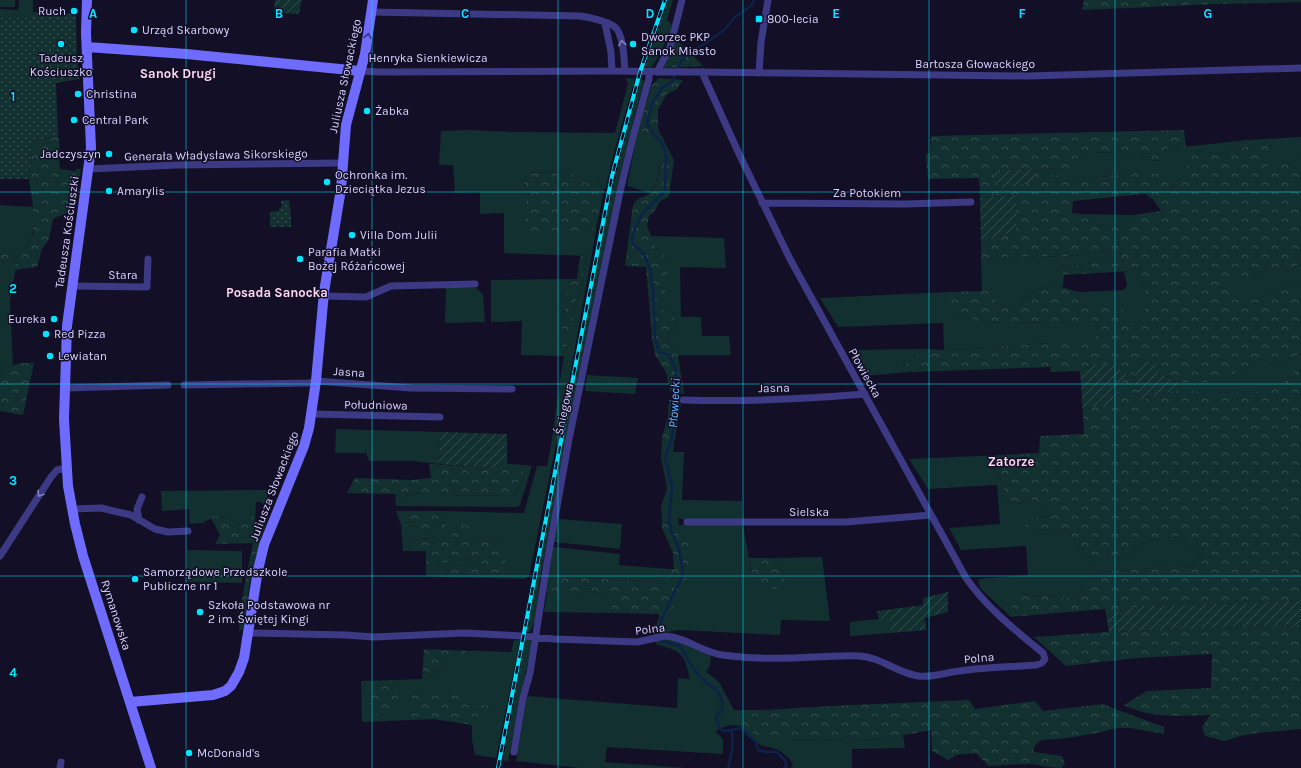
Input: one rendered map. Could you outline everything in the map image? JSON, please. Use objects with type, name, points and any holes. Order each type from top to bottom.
[{"type":"street","name":"Tadeusza Kościuszki","points":[[66,468],[64,419],[68,326],[91,148],[87,47],[87,0]]},
{"type":"street","name":"Juliusza Słowackiego","points":[[130,702],[209,696],[225,691],[231,686],[239,672],[244,658],[258,570],[264,545],[304,446],[312,414],[324,296],[341,189],[346,125],[364,54],[373,0]]},
{"type":"street","name":"Śniegowa","points":[[514,752],[523,698],[530,673],[547,563],[570,439],[622,185],[634,133],[649,79],[656,72],[670,47],[682,0]]},
{"type":"street","points":[[758,73],[761,42],[768,0]]},
{"type":"street","points":[[372,12],[580,16],[597,19],[616,28],[621,38],[625,72]]},
{"type":"street","points":[[605,23],[611,52],[612,71]]},
{"type":"street","name":"Henryka Sienkiewicza","points":[[87,47],[186,54],[379,72],[656,72]]},
{"type":"street","name":"Bartosza Głowackiego","points":[[656,72],[1028,76],[1301,68]]},
{"type":"street","name":"Płowiecka","points":[[702,72],[762,203],[790,259],[966,578],[987,605],[1043,653],[1045,659]]},
{"type":"street","name":"Generała Władysława Sikorskiego","points":[[89,169],[344,163]]},
{"type":"street","name":"Za Potokiem","points":[[762,203],[906,204],[971,202]]},
{"type":"street","name":"Stara","points":[[72,286],[146,287],[148,259]]},
{"type":"street","points":[[324,296],[366,297],[391,286],[475,284]]},
{"type":"street","name":"Jasna","points":[[184,385],[309,383],[316,381],[411,388],[512,389]]},
{"type":"street","points":[[65,388],[168,385]]},
{"type":"street","name":"Jasna","points":[[683,400],[721,401],[814,398],[865,394]]},
{"type":"street","name":"Południowa","points":[[312,414],[440,417]]},
{"type":"street","points":[[0,556],[51,477],[57,470],[66,468]]},
{"type":"street","name":"Rymanowska","points":[[66,468],[72,509],[83,556],[151,768]]},
{"type":"street","points":[[139,520],[138,509],[142,497]]},
{"type":"street","points":[[72,509],[101,508],[131,515],[155,529],[168,532],[188,531]]},
{"type":"street","name":"Sielska","points":[[687,522],[846,522],[931,515]]},
{"type":"street","name":"Polna","points":[[249,634],[346,635],[374,638],[464,633],[616,642],[636,642],[665,636],[678,638],[704,650],[723,655],[760,657],[871,657],[907,674],[920,676],[933,676],[960,671],[1036,666],[1042,663],[1045,659]]},
{"type":"green space","points":[[0,0],[15,0],[15,7],[0,7]]},
{"type":"green space","points":[[19,0],[33,0],[33,12],[28,18],[0,18],[0,9],[18,10]]},
{"type":"green space","points":[[275,0],[302,0],[299,14],[274,13]]},
{"type":"green space","points":[[668,0],[673,0],[667,20],[671,24],[672,28],[659,56],[651,68],[645,67]]},
{"type":"green space","points":[[1084,0],[1301,0],[1301,2],[1082,10]]},
{"type":"green space","points":[[33,12],[76,14],[77,62],[80,79],[56,83],[58,135],[32,142],[29,179],[0,179],[0,18],[28,18]]},
{"type":"green space","points":[[675,38],[703,66],[661,68]]},
{"type":"green space","points":[[625,78],[635,79],[605,190],[596,179],[585,185],[569,172],[526,173],[524,185],[529,196],[589,232],[597,226],[568,387],[529,576],[524,579],[486,578],[501,573],[499,543],[470,538],[448,529],[442,516],[442,511],[524,513],[537,466],[547,466],[564,356],[521,355],[522,321],[491,322],[491,280],[570,279],[563,317],[573,324],[574,305],[580,292],[587,256],[504,253],[504,213],[480,214],[480,192],[455,193],[453,165],[439,165],[441,131],[468,130],[615,133],[628,83]]},
{"type":"green space","points":[[659,78],[683,80],[677,89],[667,94],[658,109],[658,128],[660,133],[648,135],[638,128],[652,85]]},
{"type":"green space","points":[[640,79],[645,81],[635,113],[620,178],[565,442],[539,587],[536,616],[530,632],[526,632],[605,222]]},
{"type":"green space","points":[[638,128],[648,135],[660,133],[674,160],[661,163],[656,183],[650,193],[627,186]]},
{"type":"green space","points":[[1184,130],[1186,147],[1165,149],[1162,161],[1144,159],[1123,152],[1088,153],[1073,161],[1073,168],[993,170],[1091,178],[1135,173],[1160,174],[1172,190],[1175,183],[1187,174],[1187,150],[1222,154],[1252,145],[1271,143],[1267,168],[1291,163],[1301,158],[1301,258],[1292,272],[1269,270],[1251,276],[1231,276],[1230,300],[1253,300],[1289,287],[1301,285],[1301,353],[1285,361],[1258,364],[1236,372],[1220,382],[1178,382],[1140,363],[1134,372],[1135,383],[1141,401],[1153,396],[1182,389],[1208,393],[1266,391],[1284,382],[1295,371],[1301,369],[1301,600],[1255,603],[1141,606],[1106,614],[1105,609],[1021,616],[1011,607],[1010,598],[1018,594],[1072,598],[1077,595],[1084,584],[1105,572],[1191,565],[1202,554],[1177,536],[1140,543],[1131,554],[1090,562],[1080,553],[1070,532],[1048,529],[1033,531],[1021,522],[1025,518],[1054,515],[1054,509],[1031,499],[1020,504],[1007,500],[996,465],[1003,455],[1039,453],[1040,436],[1084,434],[1083,414],[1091,407],[1091,365],[1080,371],[1050,372],[1051,367],[911,372],[903,366],[926,349],[947,350],[1051,343],[1085,343],[1097,336],[1096,326],[1081,326],[1059,322],[1001,323],[978,321],[955,315],[944,297],[949,292],[995,289],[995,307],[1016,308],[1036,289],[1057,286],[1079,292],[1078,308],[1101,307],[1126,311],[1136,325],[1145,313],[1145,288],[1140,267],[1129,271],[1064,275],[1056,270],[1058,265],[1071,266],[1117,260],[1121,253],[1105,251],[1061,257],[1040,256],[981,259],[981,242],[1016,231],[1015,195],[980,198],[979,178],[928,179],[926,154],[930,154],[931,136]],"holes":[[[1145,194],[1153,199],[1161,211],[1133,215],[1123,228],[1095,225],[1082,214],[1072,213],[1073,201]]]},
{"type":"green space","points":[[58,135],[60,169],[76,171],[75,182],[67,185],[71,211],[53,219],[49,239],[42,249],[37,267],[15,270],[16,260],[5,262],[0,265],[0,246],[17,257],[27,246],[33,234],[33,207],[29,179],[32,142]]},
{"type":"green space","points":[[1301,137],[1301,158],[1291,163],[1266,169],[1271,144],[1252,145],[1222,154],[1187,150],[1187,174],[1175,183],[1172,190],[1135,173],[1091,178],[1035,174],[1037,169],[1072,168],[1073,161],[1088,153],[1123,152],[1144,159],[1161,161],[1165,149],[1246,140]]},
{"type":"green space","points":[[674,160],[669,196],[659,202],[656,209],[649,216],[647,226],[656,248],[667,258],[665,300],[658,298],[657,303],[662,310],[675,313],[676,328],[669,332],[668,342],[678,355],[684,394],[670,391],[666,372],[655,355],[652,338],[646,267],[625,266],[633,205],[639,198],[648,195],[654,187],[661,163]]},
{"type":"green space","points":[[76,169],[81,169],[78,189],[71,187],[71,193],[74,193],[74,197],[77,198],[75,210],[71,211],[67,185],[75,182]]},
{"type":"green space","points":[[1037,169],[1034,181],[1016,186],[996,188],[993,182],[993,170]]},
{"type":"green space","points":[[569,172],[581,179],[585,184],[590,178],[596,179],[604,190],[596,226],[590,231],[573,235],[525,230],[526,202],[529,196],[524,185],[526,173]]},
{"type":"green space","points":[[1016,195],[1016,231],[981,242],[980,198]]},
{"type":"green space","points":[[289,200],[291,227],[270,227],[270,212],[279,211],[279,208],[282,207],[281,201]]},
{"type":"green space","points":[[0,205],[33,207],[32,234],[28,244],[17,257],[0,246]]},
{"type":"green space","points":[[1082,214],[1133,215],[1123,228],[1095,225]]},
{"type":"green space","points":[[650,236],[724,238],[726,268],[680,267],[681,317],[701,317],[702,336],[729,336],[731,355],[678,355],[668,342],[669,332],[676,328],[675,313],[662,310],[657,303],[658,297],[665,299],[667,258],[656,248]]},
{"type":"green space","points":[[1105,251],[1121,253],[1117,260],[1071,266],[1058,265],[1056,270],[1064,275],[1063,287],[1057,286],[1036,289],[1016,308],[995,307],[995,289],[982,291],[981,259],[1040,256],[1061,257]]},
{"type":"green space","points":[[580,256],[587,256],[580,292],[574,305],[573,324],[566,347],[562,347],[563,321],[568,288],[570,279],[577,279]]},
{"type":"green space","points":[[1301,258],[1301,285],[1289,287],[1253,300],[1230,300],[1230,276],[1251,276],[1269,270],[1292,272]]},
{"type":"green space","points":[[17,260],[10,302],[13,365],[2,368],[0,374],[0,265],[5,262]]},
{"type":"green space","points":[[1140,267],[1145,288],[1145,314],[1136,325],[1078,308],[1079,292],[1124,290],[1127,285],[1124,272]]},
{"type":"green space","points":[[446,287],[476,288],[483,294],[485,322],[445,323]]},
{"type":"green space","points":[[949,292],[945,297],[955,315],[978,321],[1001,323],[1059,322],[1081,326],[1097,326],[1097,336],[1086,343],[1051,343],[944,350],[943,323],[838,327],[820,298]]},
{"type":"green space","points":[[926,349],[903,366],[911,372],[863,376],[850,350]]},
{"type":"green space","points":[[1301,353],[1301,369],[1295,371],[1284,382],[1266,391],[1208,393],[1182,389],[1178,382],[1220,381],[1236,372],[1258,364],[1285,361]]},
{"type":"green space","points":[[1154,360],[1158,373],[1178,382],[1182,389],[1153,396],[1141,401],[1135,383],[1134,371],[1140,363]]},
{"type":"green space","points":[[21,363],[34,363],[23,415],[0,411],[0,374],[2,368]]},
{"type":"green space","points":[[1110,363],[1127,375],[1109,406],[1091,407],[1083,414],[1080,371],[1091,365]]},
{"type":"green space","points":[[587,375],[638,378],[635,394],[585,391]]},
{"type":"green space","points":[[669,402],[681,404],[674,444],[666,442],[662,438],[668,416]]},
{"type":"green space","points":[[336,429],[441,432],[438,464],[413,461],[369,461],[366,453],[335,453]]},
{"type":"green space","points":[[441,432],[507,434],[507,464],[492,468],[438,464]]},
{"type":"green space","points":[[662,438],[666,442],[674,444],[673,452],[684,452],[682,500],[742,501],[742,519],[684,520],[678,518],[679,526],[683,524],[743,525],[751,570],[786,586],[782,571],[773,558],[822,557],[830,621],[781,620],[780,635],[678,630],[653,635],[659,617],[669,615],[680,527],[662,521],[661,507],[667,488],[661,458]]},
{"type":"green space","points":[[1003,455],[996,465],[1007,500],[1020,504],[1031,499],[1055,509],[1054,515],[1025,518],[1033,531],[1048,529],[1070,532],[1080,553],[1090,562],[1131,554],[1140,543],[1177,536],[1202,554],[1191,565],[1105,572],[1084,584],[1077,595],[1071,598],[1018,594],[1011,607],[1021,616],[1011,617],[980,588],[978,579],[1028,575],[1026,546],[961,550],[949,528],[1000,524],[997,485],[928,489],[909,459]]},
{"type":"green space","points":[[429,464],[492,468],[507,464],[523,465],[524,481],[513,495],[438,496],[425,501],[421,492],[401,497],[395,494],[347,493],[355,478],[412,480],[431,478]]},
{"type":"green space","points":[[523,465],[532,466],[520,505],[517,507],[396,506],[395,494],[401,497],[422,492],[425,500],[438,496],[513,495],[524,481]]},
{"type":"green space","points":[[267,490],[267,497],[270,497],[269,507],[261,502],[256,502],[255,524],[239,524],[234,521],[215,516],[203,523],[190,524],[189,509],[162,511],[161,491]]},
{"type":"green space","points":[[396,511],[442,511],[442,516],[448,529],[465,525],[472,528],[470,538],[499,543],[506,561],[501,573],[486,578],[442,577],[449,571],[478,566],[480,558],[442,563],[426,576],[426,551],[409,551],[413,540],[438,537],[438,527],[425,530],[401,525]]},
{"type":"green space","points":[[245,515],[254,517],[255,523],[253,542],[259,543],[250,582],[245,582],[253,543],[215,544],[220,535],[211,518],[215,516],[234,521],[239,524]]},
{"type":"green space","points":[[266,518],[268,518],[259,543],[253,543],[252,536],[255,524],[264,524]]},
{"type":"green space","points":[[559,519],[622,524],[620,549],[554,542]]},
{"type":"green space","points":[[662,521],[680,527],[691,550],[689,575],[669,615],[659,617],[659,614],[612,613],[607,594],[590,591],[576,594],[547,594],[546,589],[553,576],[667,584],[669,569],[674,569],[673,553],[662,528]]},
{"type":"green space","points":[[401,525],[425,530],[438,527],[438,537],[413,540],[409,551],[403,551]]},
{"type":"green space","points":[[555,547],[620,554],[619,565],[669,569],[667,584],[553,576],[546,589],[552,549]]},
{"type":"green space","points":[[187,550],[242,551],[242,583],[187,582]]},
{"type":"green space","points":[[480,558],[479,566],[449,571],[442,577],[426,576],[442,563]]},
{"type":"green space","points":[[749,558],[773,558],[782,571],[786,586],[773,589],[762,586],[758,583],[753,574]]},
{"type":"green space","points":[[245,582],[250,582],[248,596],[243,594]]},
{"type":"green space","points":[[590,591],[607,594],[612,613],[544,612],[547,594],[576,594]]},
{"type":"green space","points":[[948,592],[948,612],[925,618],[926,630],[890,633],[889,621],[879,619],[877,611],[923,605],[923,598]]},
{"type":"green space","points":[[243,594],[248,596],[247,604],[240,610]]},
{"type":"green space","points":[[1301,600],[1301,625],[1109,632],[1106,614],[1141,606],[1255,603]]},
{"type":"green space","points":[[247,604],[243,629],[239,631],[240,610]]},
{"type":"green space","points":[[879,619],[889,620],[890,633],[850,636],[850,622]]},
{"type":"green space","points":[[1301,625],[1301,729],[1257,733],[1224,741],[1205,736],[1202,727],[1210,715],[1156,715],[1145,713],[1124,705],[1147,691],[1211,688],[1212,654],[1136,658],[1066,666],[1034,637],[1109,632]]},
{"type":"green space","points":[[669,638],[711,656],[710,666],[706,672],[719,682],[734,710],[785,740],[823,739],[848,741],[889,738],[903,735],[905,748],[852,749],[852,768],[791,768],[793,765],[789,758],[777,749],[760,745],[741,726],[729,725],[715,731],[723,739],[723,754],[607,747],[605,762],[687,768],[580,768],[516,761],[527,696],[677,708],[678,678],[690,679],[686,663],[680,654],[677,651],[656,644],[655,642]]},
{"type":"green space","points":[[514,640],[520,640],[496,758],[475,755],[472,740],[472,725],[490,717],[496,706],[466,704],[432,691],[419,690],[412,694],[412,720],[362,722],[361,681],[370,688],[371,701],[392,691],[394,680],[426,680],[434,672],[465,652],[511,652]]},
{"type":"green space","points":[[525,640],[530,640],[532,644],[508,762],[503,760]]},
{"type":"green space","points":[[424,649],[468,651],[440,667],[426,680],[422,679]]},
{"type":"green space","points":[[394,680],[392,691],[400,700],[396,704],[393,714],[376,715],[371,701],[370,688],[361,681]]},
{"type":"green space","points":[[419,690],[454,691],[466,694],[467,704],[497,706],[490,717],[472,725],[434,719],[412,720],[412,694]]},
{"type":"green space","points":[[969,700],[975,709],[1035,701],[1043,711],[1102,704],[1164,727],[1164,734],[1130,728],[1117,728],[1067,738],[1042,740],[1035,745],[1033,752],[1062,756],[1065,764],[1061,768],[1031,764],[988,766],[976,753],[957,755],[948,760],[932,751],[931,730],[889,738],[848,741],[823,739],[761,739],[743,724],[734,710],[765,710]]},
{"type":"waterway","name":"Płowiecki","points":[[754,0],[752,5],[735,17],[725,29],[709,41],[687,54],[681,61],[672,82],[662,88],[652,104],[647,123],[654,135],[661,142],[666,153],[665,191],[642,214],[632,237],[633,244],[644,254],[650,269],[653,288],[655,338],[659,352],[669,355],[676,371],[677,392],[672,438],[665,458],[672,486],[669,521],[672,533],[679,549],[683,571],[681,581],[674,592],[660,624],[659,634],[662,641],[680,646],[699,676],[719,694],[721,698],[722,710],[717,715],[716,719],[720,729],[725,731],[741,728],[756,742],[758,750],[765,752],[777,752],[786,762],[786,767],[784,768]]},
{"type":"waterway","points":[[728,768],[733,745],[731,730]]},
{"type":"railway","points":[[498,768],[612,176],[640,72],[665,0]]},
{"type":"place","name":"Ruch","points":[[74,11]]},
{"type":"place","name":"800-lecia","points":[[759,19]]},
{"type":"place","name":"Urząd Skarbowy","points":[[134,30]]},
{"type":"place","name":"Tadeusz Kościuszko","points":[[61,44]]},
{"type":"place","name":"Dworzec PKP Sanok Miasto","points":[[633,44]]},
{"type":"place","name":"Christina","points":[[78,94]]},
{"type":"place","name":"Żabka","points":[[367,111]]},
{"type":"place","name":"Central Park","points":[[74,120]]},
{"type":"place","name":"Jadczyszyn","points":[[109,154]]},
{"type":"place","name":"Ochronka im. Dzieciątka Jezus","points":[[327,182]]},
{"type":"place","name":"Amarylis","points":[[109,191]]},
{"type":"place","name":"Villa Dom Julii","points":[[352,235]]},
{"type":"place","name":"Parafia Matki Bożej Różańcowej","points":[[300,259]]},
{"type":"place","name":"Eureka","points":[[54,319]]},
{"type":"place","name":"Red Pizza","points":[[46,334]]},
{"type":"place","name":"Lewiatan","points":[[50,356]]},
{"type":"place","name":"Samorządowe Przedszkole Publiczne nr 1","points":[[135,579]]},
{"type":"place","name":"Szkoła Podstawowa nr 2 im. Świętej Kingi","points":[[200,612]]},
{"type":"place","name":"McDonald's","points":[[189,753]]},
{"type":"district","name":"Sanok Drugi","points":[[178,73]]},
{"type":"district","name":"Posada Sanocka","points":[[277,292]]},
{"type":"district","name":"Zatorze","points":[[1011,461]]}]
